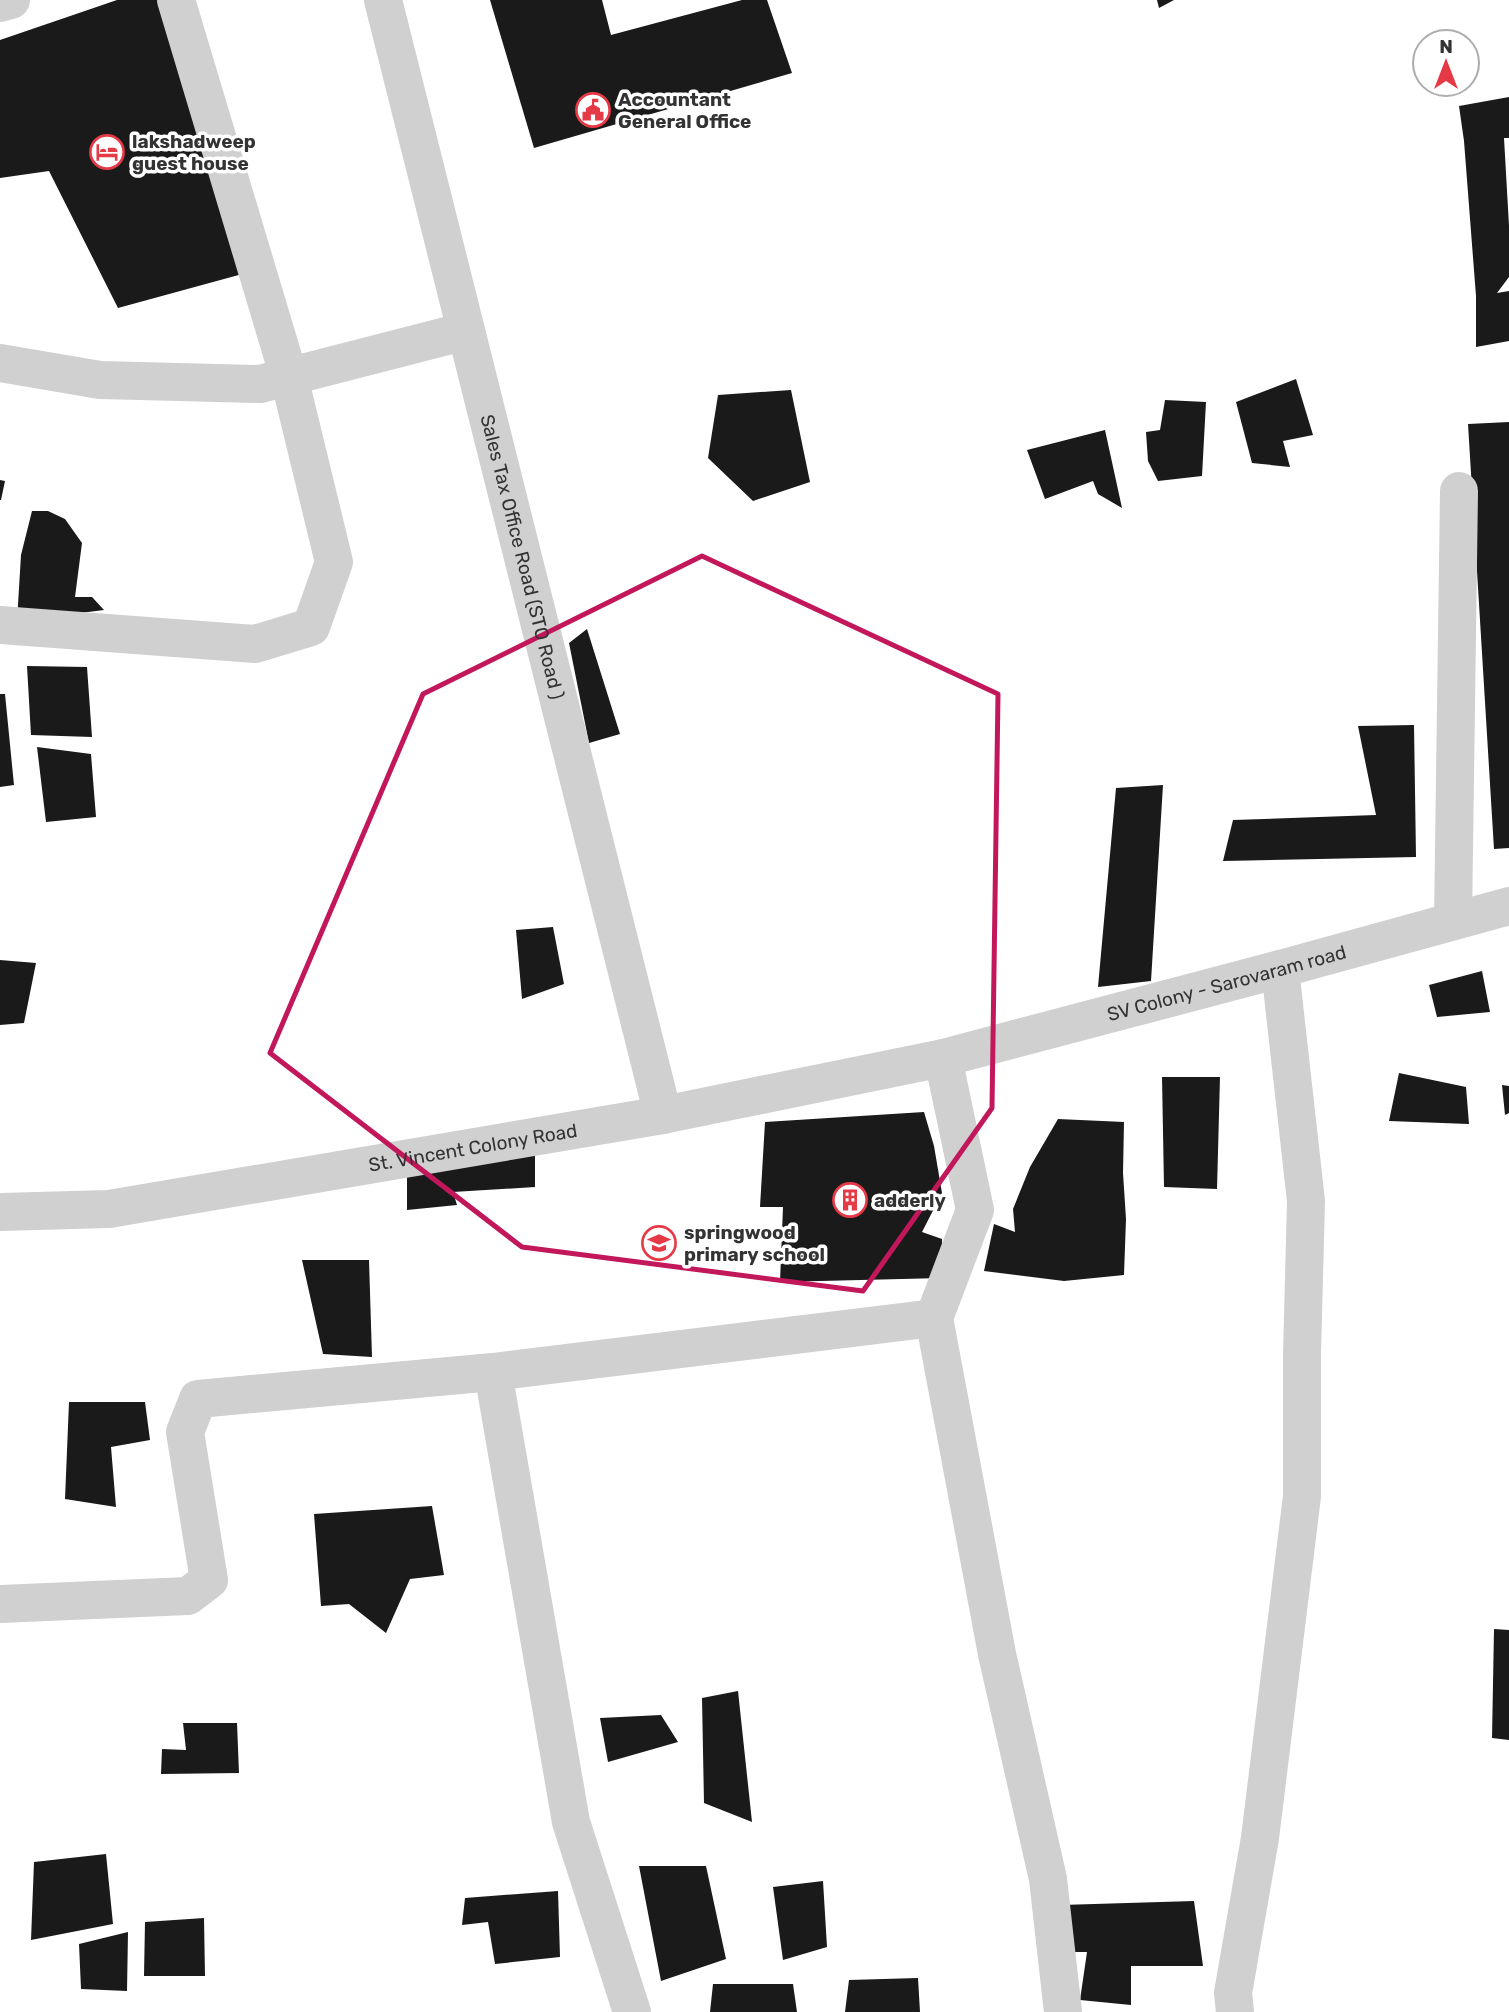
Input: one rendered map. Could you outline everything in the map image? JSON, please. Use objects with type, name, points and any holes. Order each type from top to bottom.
[{"type":"street","points":[[0,3],[10,0]]},
{"type":"street","points":[[0,625],[255,645],[311,627],[334,562],[289,377],[176,0]]},
{"type":"street","name":"Sales Tax Office Road (STO Road )","points":[[383,0],[663,1115]]},
{"type":"street","points":[[0,363],[100,380],[260,384],[466,331]]},
{"type":"street","points":[[1453,921],[1459,491]]},
{"type":"street","name":"SV Colony - Sarovaram road","points":[[943,1058],[1509,906]]},
{"type":"street","points":[[1235,2012],[1233,1993],[1261,1838],[1302,1496],[1306,1201],[1280,969]]},
{"type":"street","points":[[943,1058],[975,1210],[934,1318],[997,1654],[1048,1879],[1063,2012]]},
{"type":"street","name":"St. Vincent Colony Road","points":[[0,1212],[109,1209],[663,1115],[943,1058]]},
{"type":"street","points":[[0,1604],[188,1596],[209,1580],[184,1432],[198,1399],[493,1372],[934,1318]]},
{"type":"street","points":[[493,1372],[571,1822],[632,2012]]},
{"type":"highlighted area","points":[[702,556],[998,694],[992,1108],[863,1291],[522,1247],[270,1053],[423,694]]},
{"type":"building","name":"lakshadweep guest house","points":[[117,0],[164,0],[268,267],[118,308],[49,171],[0,178],[0,40]]},
{"type":"building","name":"Accountant General Office","points":[[490,0],[602,0],[611,35],[742,0],[767,0],[792,73],[534,148]]},
{"type":"building","points":[[1157,0],[1174,0],[1159,8]]},
{"type":"building","points":[[1509,97],[1509,138],[1504,138],[1509,277],[1497,293],[1509,291],[1509,341],[1476,347],[1476,296],[1459,106]]},
{"type":"building","points":[[1296,379],[1313,435],[1283,441],[1290,467],[1252,463],[1236,402]]},
{"type":"building","points":[[791,390],[810,482],[753,501],[708,458],[718,395]]},
{"type":"building","points":[[1165,400],[1206,402],[1202,476],[1158,481],[1148,461],[1146,432],[1160,430]]},
{"type":"building","points":[[1509,422],[1509,848],[1494,849],[1468,424]]},
{"type":"building","points":[[1105,430],[1122,508],[1098,494],[1093,481],[1045,499],[1027,450]]},
{"type":"building","points":[[0,480],[5,481],[1,500],[0,500]]},
{"type":"building","points":[[32,511],[48,511],[65,519],[82,543],[75,597],[92,597],[104,610],[17,621],[21,555]]},
{"type":"building","points":[[587,629],[620,734],[589,743],[569,643]]},
{"type":"building","points":[[27,666],[87,667],[92,737],[31,735]]},
{"type":"building","points":[[0,694],[5,694],[14,785],[0,787]]},
{"type":"building","points":[[1414,725],[1416,857],[1223,861],[1233,820],[1376,815],[1358,726]]},
{"type":"building","points":[[37,747],[91,754],[96,817],[46,822]]},
{"type":"building","points":[[1163,785],[1151,981],[1098,987],[1116,788]]},
{"type":"building","points":[[553,927],[564,984],[522,999],[516,930]]},
{"type":"building","points":[[0,960],[36,963],[24,1023],[0,1025]]},
{"type":"building","points":[[1482,971],[1490,1012],[1437,1017],[1429,985]]},
{"type":"building","points":[[1399,1073],[1466,1087],[1469,1124],[1389,1121]]},
{"type":"building","points":[[1162,1077],[1220,1077],[1217,1189],[1164,1187]]},
{"type":"building","points":[[1502,1085],[1509,1086],[1509,1113],[1505,1115]]},
{"type":"building","name":"adderly","points":[[924,1112],[934,1146],[942,1193],[922,1232],[942,1239],[942,1278],[780,1282],[783,1207],[760,1207],[765,1122]]},
{"type":"building","points":[[1058,1119],[1124,1122],[1124,1275],[1064,1281],[984,1271],[994,1224],[1015,1232],[1013,1209],[1030,1167]]},
{"type":"building","points":[[535,1151],[535,1187],[453,1192],[457,1205],[407,1210],[407,1168]]},
{"type":"building","points":[[302,1260],[369,1260],[372,1357],[323,1354]]},
{"type":"building","points":[[69,1402],[145,1402],[150,1440],[111,1447],[116,1507],[65,1499]]},
{"type":"building","points":[[432,1506],[444,1575],[410,1579],[386,1633],[349,1604],[321,1606],[314,1514]]},
{"type":"building","points":[[1494,1629],[1509,1630],[1509,1740],[1492,1738]]},
{"type":"building","points":[[738,1691],[752,1822],[704,1803],[702,1698]]},
{"type":"building","points":[[661,1715],[678,1742],[608,1762],[600,1718]]},
{"type":"building","points":[[183,1723],[237,1723],[239,1773],[161,1774],[162,1749],[186,1750]]},
{"type":"building","points":[[106,1854],[113,1924],[31,1940],[34,1862]]},
{"type":"building","points":[[639,1866],[706,1866],[726,1959],[661,1981]]},
{"type":"building","points":[[823,1881],[827,1947],[783,1960],[773,1887]]},
{"type":"building","points":[[558,1891],[560,1957],[495,1964],[488,1922],[462,1925],[465,1898]]},
{"type":"building","points":[[1194,1901],[1203,1966],[1131,1966],[1131,2005],[1080,2000],[1087,1952],[1071,1952],[1061,1905]]},
{"type":"building","points":[[204,1918],[205,1976],[144,1976],[145,1922]]},
{"type":"building","points":[[128,1932],[127,1991],[81,1989],[79,1944]]},
{"type":"building","points":[[918,1978],[920,2012],[845,2012],[849,1980]]},
{"type":"building","points":[[713,1984],[793,1984],[797,2012],[710,2012]]},
{"type":"place","name":"Accountant General Office","points":[[593,110]]},
{"type":"place","name":"lakshadweep guest house","points":[[107,152]]},
{"type":"place","name":"adderly","points":[[850,1200]]},
{"type":"place","name":"springwood primary school","points":[[659,1243]]}]
